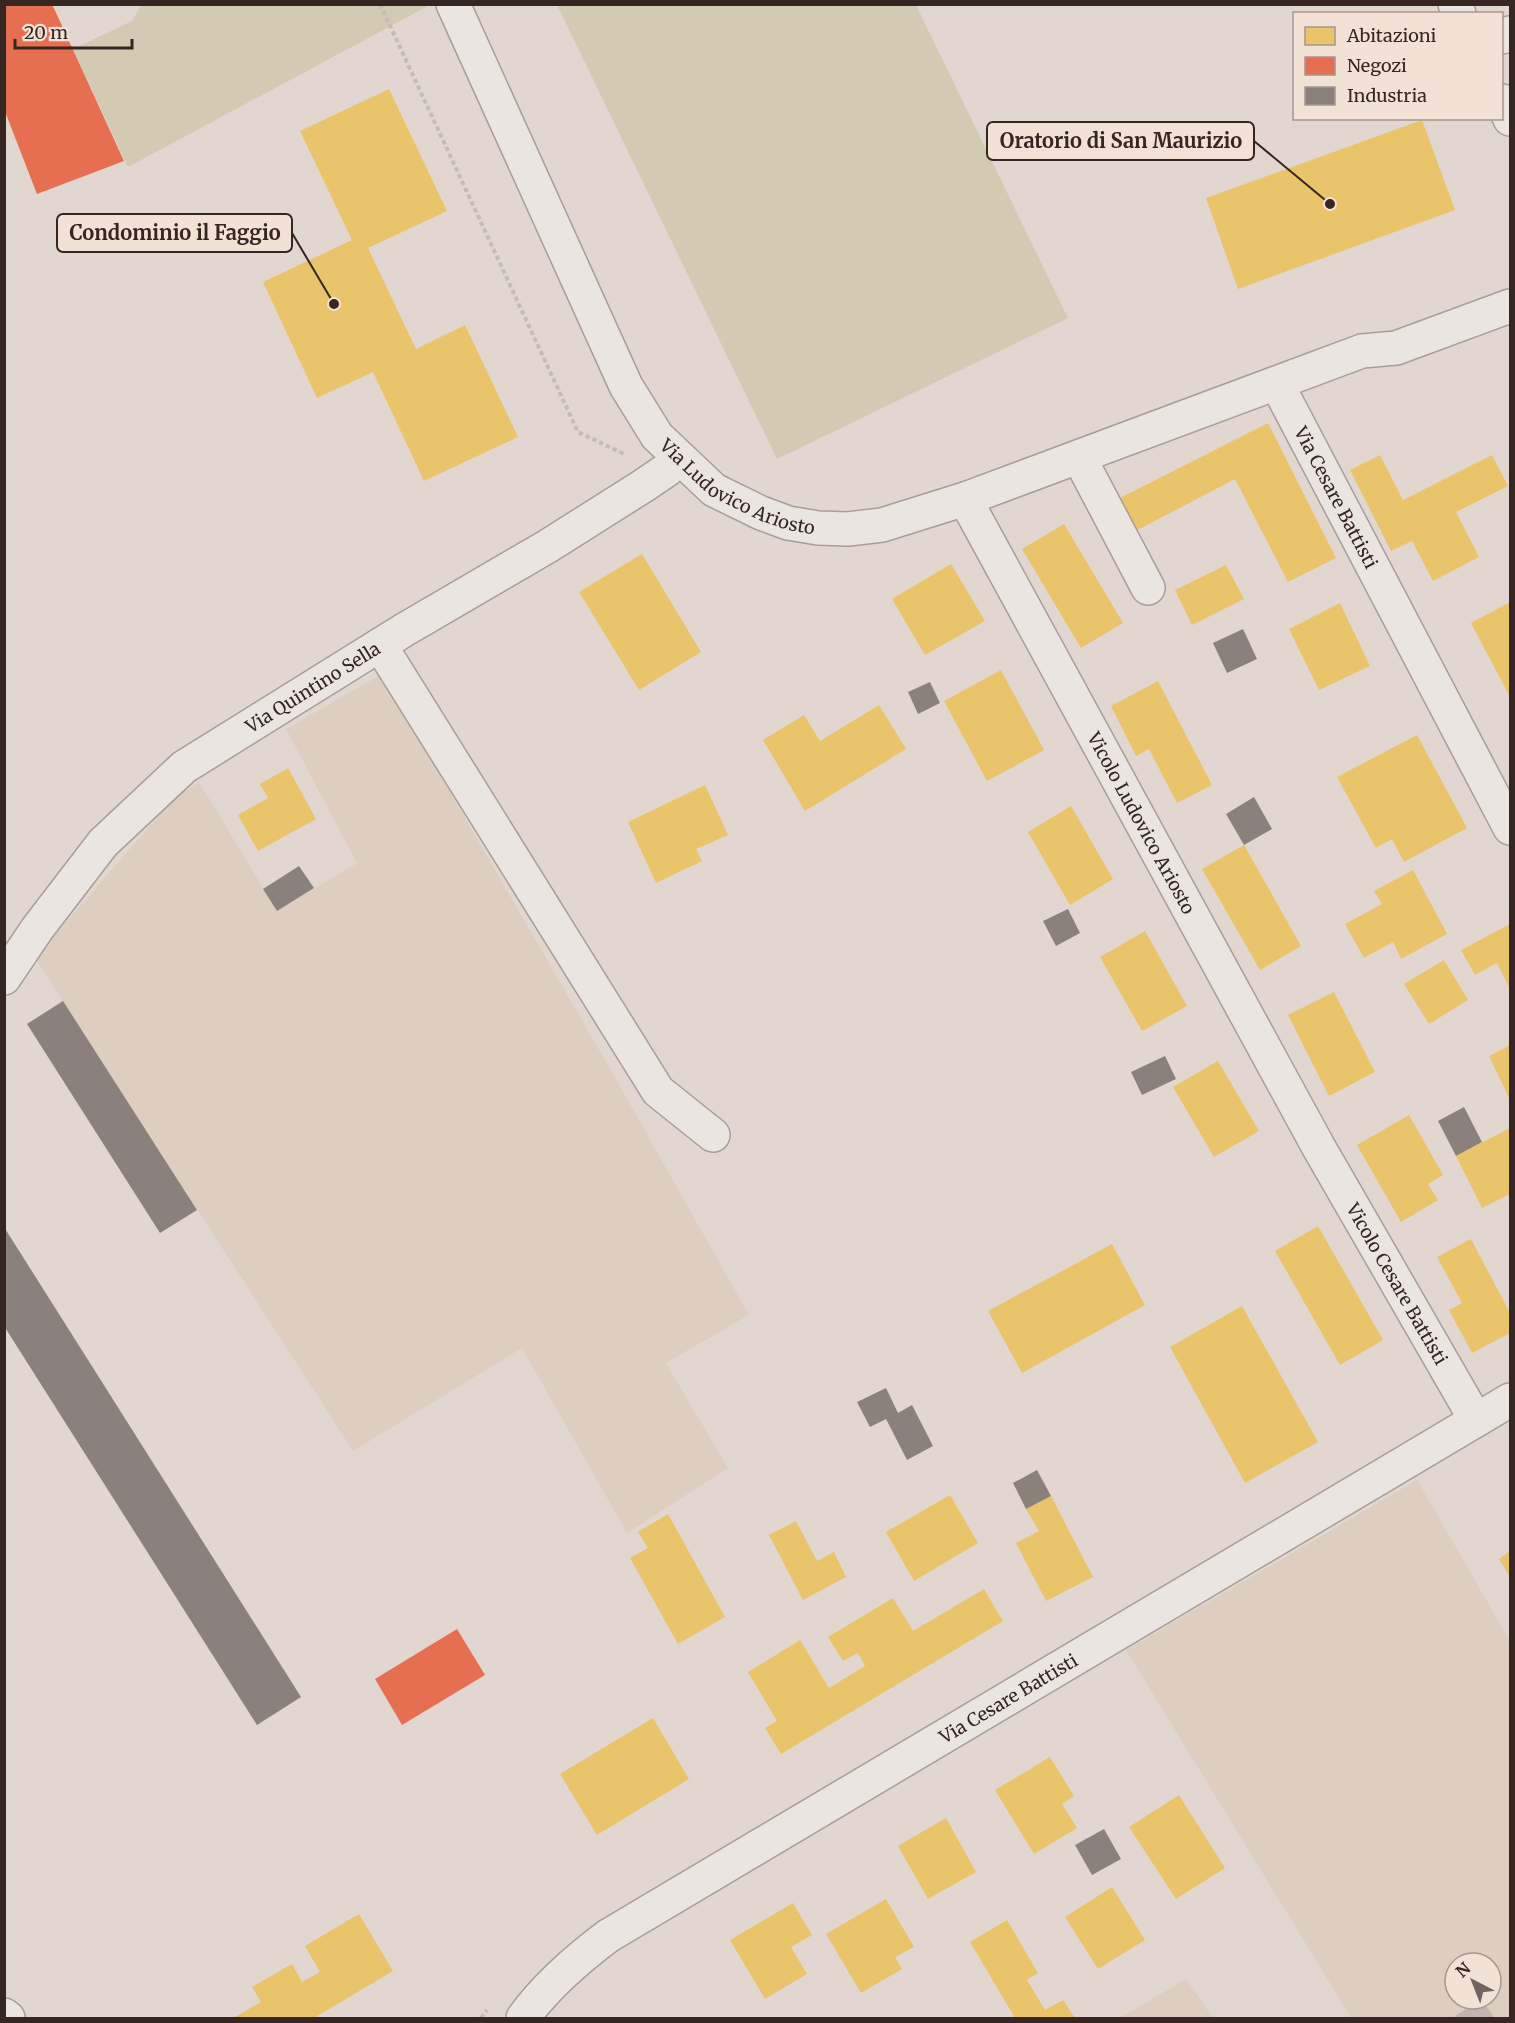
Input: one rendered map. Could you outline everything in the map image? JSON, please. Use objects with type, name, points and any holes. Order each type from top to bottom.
[{"type":"street","name":"Via Ludovico Ariosto","points":[[453,4],[626,386],[657,436],[666,468],[761,513],[788,523],[818,528],[848,529],[882,525],[965,499],[1277,384]]},
{"type":"street","points":[[1503,103],[1510,119]]},
{"type":"street","points":[[1277,384],[1362,351],[1396,348],[1510,306]]},
{"type":"street","name":"Via Cesare Battisti","points":[[1277,384],[1510,828]]},
{"type":"street","points":[[1079,456],[1148,588]]},
{"type":"street","name":"Via Quintino Sella","points":[[4,978],[37,929],[103,843],[175,775],[222,742],[548,546],[666,468]]},
{"type":"street","name":"Vicolo Ludovico Ariosto","points":[[965,499],[1318,1146]]},
{"type":"street","points":[[380,645],[658,1091],[713,1135]]},
{"type":"street","name":"Vicolo Cesare Battisti","points":[[1318,1146],[1476,1420]]},
{"type":"street","name":"Via Cesare Battisti","points":[[522,2019],[555,1980],[577,1959],[608,1936],[1510,1400]]},
{"type":"street","points":[[4,2015],[8,2019]]},
{"type":"path","points":[[380,4],[578,432],[630,457],[666,468]]},
{"type":"shaded area","points":[[141,5],[427,5],[128,167],[73,49],[132,21]]},
{"type":"shaded area","points":[[557,5],[916,5],[1068,318],[777,459]]},
{"type":"shaded area","points":[[382,674],[749,1315],[666,1363],[728,1468],[627,1533],[522,1348],[353,1451],[35,958],[175,797],[199,782],[277,911],[357,863],[286,729]]},
{"type":"shaded area","points":[[1417,1480],[1510,1641],[1510,2018],[1348,2018],[1350,2016],[1126,1650]]},
{"type":"shaded area","points":[[1186,1979],[1213,2018],[1120,2018]]},
{"type":"building: Abitazioni","points":[[389,89],[447,211],[368,248],[416,349],[465,325],[518,437],[424,481],[373,372],[317,398],[263,282],[352,240],[300,131]]},
{"type":"building: Abitazioni","points":[[1422,120],[1455,210],[1238,289],[1206,198]]},
{"type":"building: Abitazioni","points":[[1268,423],[1336,558],[1288,582],[1235,479],[1130,534],[1114,501]]},
{"type":"building: Abitazioni","points":[[1380,455],[1403,500],[1492,455],[1508,486],[1456,512],[1479,557],[1433,581],[1412,541],[1391,551],[1350,470]]},
{"type":"building: Abitazioni","points":[[1064,524],[1123,623],[1081,648],[1022,549]]},
{"type":"building: Abitazioni","points":[[642,554],[701,652],[639,690],[579,592]]},
{"type":"building: Abitazioni","points":[[951,564],[985,621],[925,655],[892,599]]},
{"type":"building: Abitazioni","points":[[1226,565],[1244,599],[1192,625],[1175,590]]},
{"type":"building: Abitazioni","points":[[1510,602],[1510,697],[1471,623]]},
{"type":"building: Abitazioni","points":[[1340,603],[1370,666],[1319,690],[1289,629]]},
{"type":"building: Abitazioni","points":[[1001,670],[1044,750],[987,781],[944,701]]},
{"type":"building: Abitazioni","points":[[1158,681],[1212,785],[1177,803],[1149,749],[1136,756],[1111,706]]},
{"type":"building: Abitazioni","points":[[879,705],[906,749],[805,811],[763,740],[804,715],[820,741]]},
{"type":"building: Abitazioni","points":[[1417,735],[1467,828],[1404,862],[1392,839],[1376,848],[1337,777]]},
{"type":"building: Abitazioni","points":[[288,768],[316,819],[258,851],[238,815],[268,798],[260,784]]},
{"type":"building: Abitazioni","points":[[705,785],[728,835],[696,849],[702,861],[656,883],[628,822]]},
{"type":"building: Abitazioni","points":[[1071,806],[1113,879],[1070,905],[1028,832]]},
{"type":"building: Abitazioni","points":[[1244,845],[1301,946],[1260,970],[1202,869]]},
{"type":"building: Abitazioni","points":[[1413,870],[1447,934],[1401,959],[1393,942],[1364,958],[1345,924],[1382,904],[1374,891]]},
{"type":"building: Abitazioni","points":[[1510,924],[1510,989],[1497,963],[1475,975],[1461,950]]},
{"type":"building: Abitazioni","points":[[1145,931],[1187,1006],[1142,1031],[1100,957]]},
{"type":"building: Abitazioni","points":[[1444,960],[1468,1000],[1429,1024],[1404,984]]},
{"type":"building: Abitazioni","points":[[1334,992],[1375,1072],[1329,1096],[1288,1015]]},
{"type":"building: Abitazioni","points":[[1510,1045],[1510,1100],[1489,1056]]},
{"type":"building: Abitazioni","points":[[1218,1061],[1259,1131],[1214,1157],[1173,1087]]},
{"type":"building: Abitazioni","points":[[1409,1115],[1443,1175],[1428,1184],[1438,1200],[1401,1222],[1357,1145]]},
{"type":"building: Abitazioni","points":[[1510,1128],[1510,1194],[1482,1208],[1456,1156]]},
{"type":"building: Abitazioni","points":[[1318,1226],[1383,1340],[1340,1365],[1275,1251]]},
{"type":"building: Abitazioni","points":[[1471,1239],[1510,1313],[1510,1333],[1472,1353],[1449,1310],[1462,1303],[1437,1257]]},
{"type":"building: Abitazioni","points":[[1112,1244],[1145,1305],[1022,1373],[988,1311]]},
{"type":"building: Abitazioni","points":[[1242,1306],[1318,1442],[1245,1483],[1170,1347]]},
{"type":"building: Abitazioni","points":[[950,1495],[978,1543],[914,1581],[886,1532]]},
{"type":"building: Abitazioni","points":[[1051,1496],[1093,1577],[1046,1601],[1016,1543],[1039,1531],[1026,1509]]},
{"type":"building: Abitazioni","points":[[668,1514],[725,1617],[678,1644],[630,1558],[648,1548],[638,1532]]},
{"type":"building: Abitazioni","points":[[796,1521],[817,1561],[834,1552],[846,1577],[803,1600],[769,1535]]},
{"type":"building: Abitazioni","points":[[1510,1551],[1510,1577],[1499,1559]]},
{"type":"building: Abitazioni","points":[[984,1589],[1003,1621],[781,1754],[765,1728],[777,1721],[748,1672],[800,1640],[829,1688],[865,1666],[858,1653],[843,1661],[828,1637],[893,1598],[913,1631]]},
{"type":"building: Abitazioni","points":[[653,1718],[689,1779],[597,1835],[560,1774]]},
{"type":"building: Abitazioni","points":[[1050,1757],[1074,1796],[1062,1804],[1077,1828],[1034,1854],[995,1790]]},
{"type":"building: Abitazioni","points":[[1179,1795],[1225,1868],[1176,1899],[1129,1827]]},
{"type":"building: Abitazioni","points":[[946,1818],[976,1872],[928,1899],[898,1846]]},
{"type":"building: Abitazioni","points":[[1112,1887],[1145,1940],[1098,1969],[1065,1917]]},
{"type":"building: Abitazioni","points":[[886,1899],[914,1947],[895,1957],[902,1969],[861,1993],[826,1934]]},
{"type":"building: Abitazioni","points":[[793,1903],[812,1935],[791,1947],[807,1974],[765,1999],[730,1940]]},
{"type":"building: Abitazioni","points":[[359,1914],[393,1971],[314,2018],[233,2018],[261,2002],[252,1987],[292,1964],[302,1982],[320,1972],[305,1946]]},
{"type":"building: Abitazioni","points":[[1007,1920],[1038,1973],[1027,1980],[1045,2010],[1063,2000],[1075,2018],[1015,2018],[970,1942]]},
{"type":"building: Negozi","points":[[4,4],[52,4],[124,161],[37,194],[4,109]]},
{"type":"building: Negozi","points":[[457,1629],[485,1675],[402,1725],[375,1679]]},
{"type":"building: Industria","points":[[1243,629],[1257,659],[1227,673],[1213,643]]},
{"type":"building: Industria","points":[[930,682],[940,703],[918,714],[908,692]]},
{"type":"building: Industria","points":[[1254,797],[1272,829],[1244,845],[1226,814]]},
{"type":"building: Industria","points":[[299,866],[314,888],[277,911],[263,889]]},
{"type":"building: Industria","points":[[1068,909],[1080,933],[1056,946],[1043,921]]},
{"type":"building: Industria","points":[[63,1001],[197,1210],[160,1233],[27,1024]]},
{"type":"building: Industria","points":[[1165,1056],[1176,1079],[1142,1095],[1131,1072]]},
{"type":"building: Industria","points":[[1464,1107],[1482,1142],[1456,1156],[1438,1121]]},
{"type":"building: Industria","points":[[4,1227],[301,1697],[257,1725],[4,1326]]},
{"type":"building: Industria","points":[[886,1388],[898,1413],[912,1405],[933,1446],[907,1460],[886,1419],[870,1427],[857,1402]]},
{"type":"building: Industria","points":[[1037,1470],[1051,1496],[1026,1509],[1013,1483]]},
{"type":"building: Industria","points":[[1104,1829],[1121,1859],[1092,1875],[1075,1845]]},
{"type":"building: Altro","points":[[1463,2011],[1490,2011],[1494,2018],[1456,2018],[1455,2016]]},
{"type":"place","name":"Oratorio di San Maurizio","points":[[1330,204]]},
{"type":"place","name":"Condominio il Faggio","points":[[334,304]]}]
